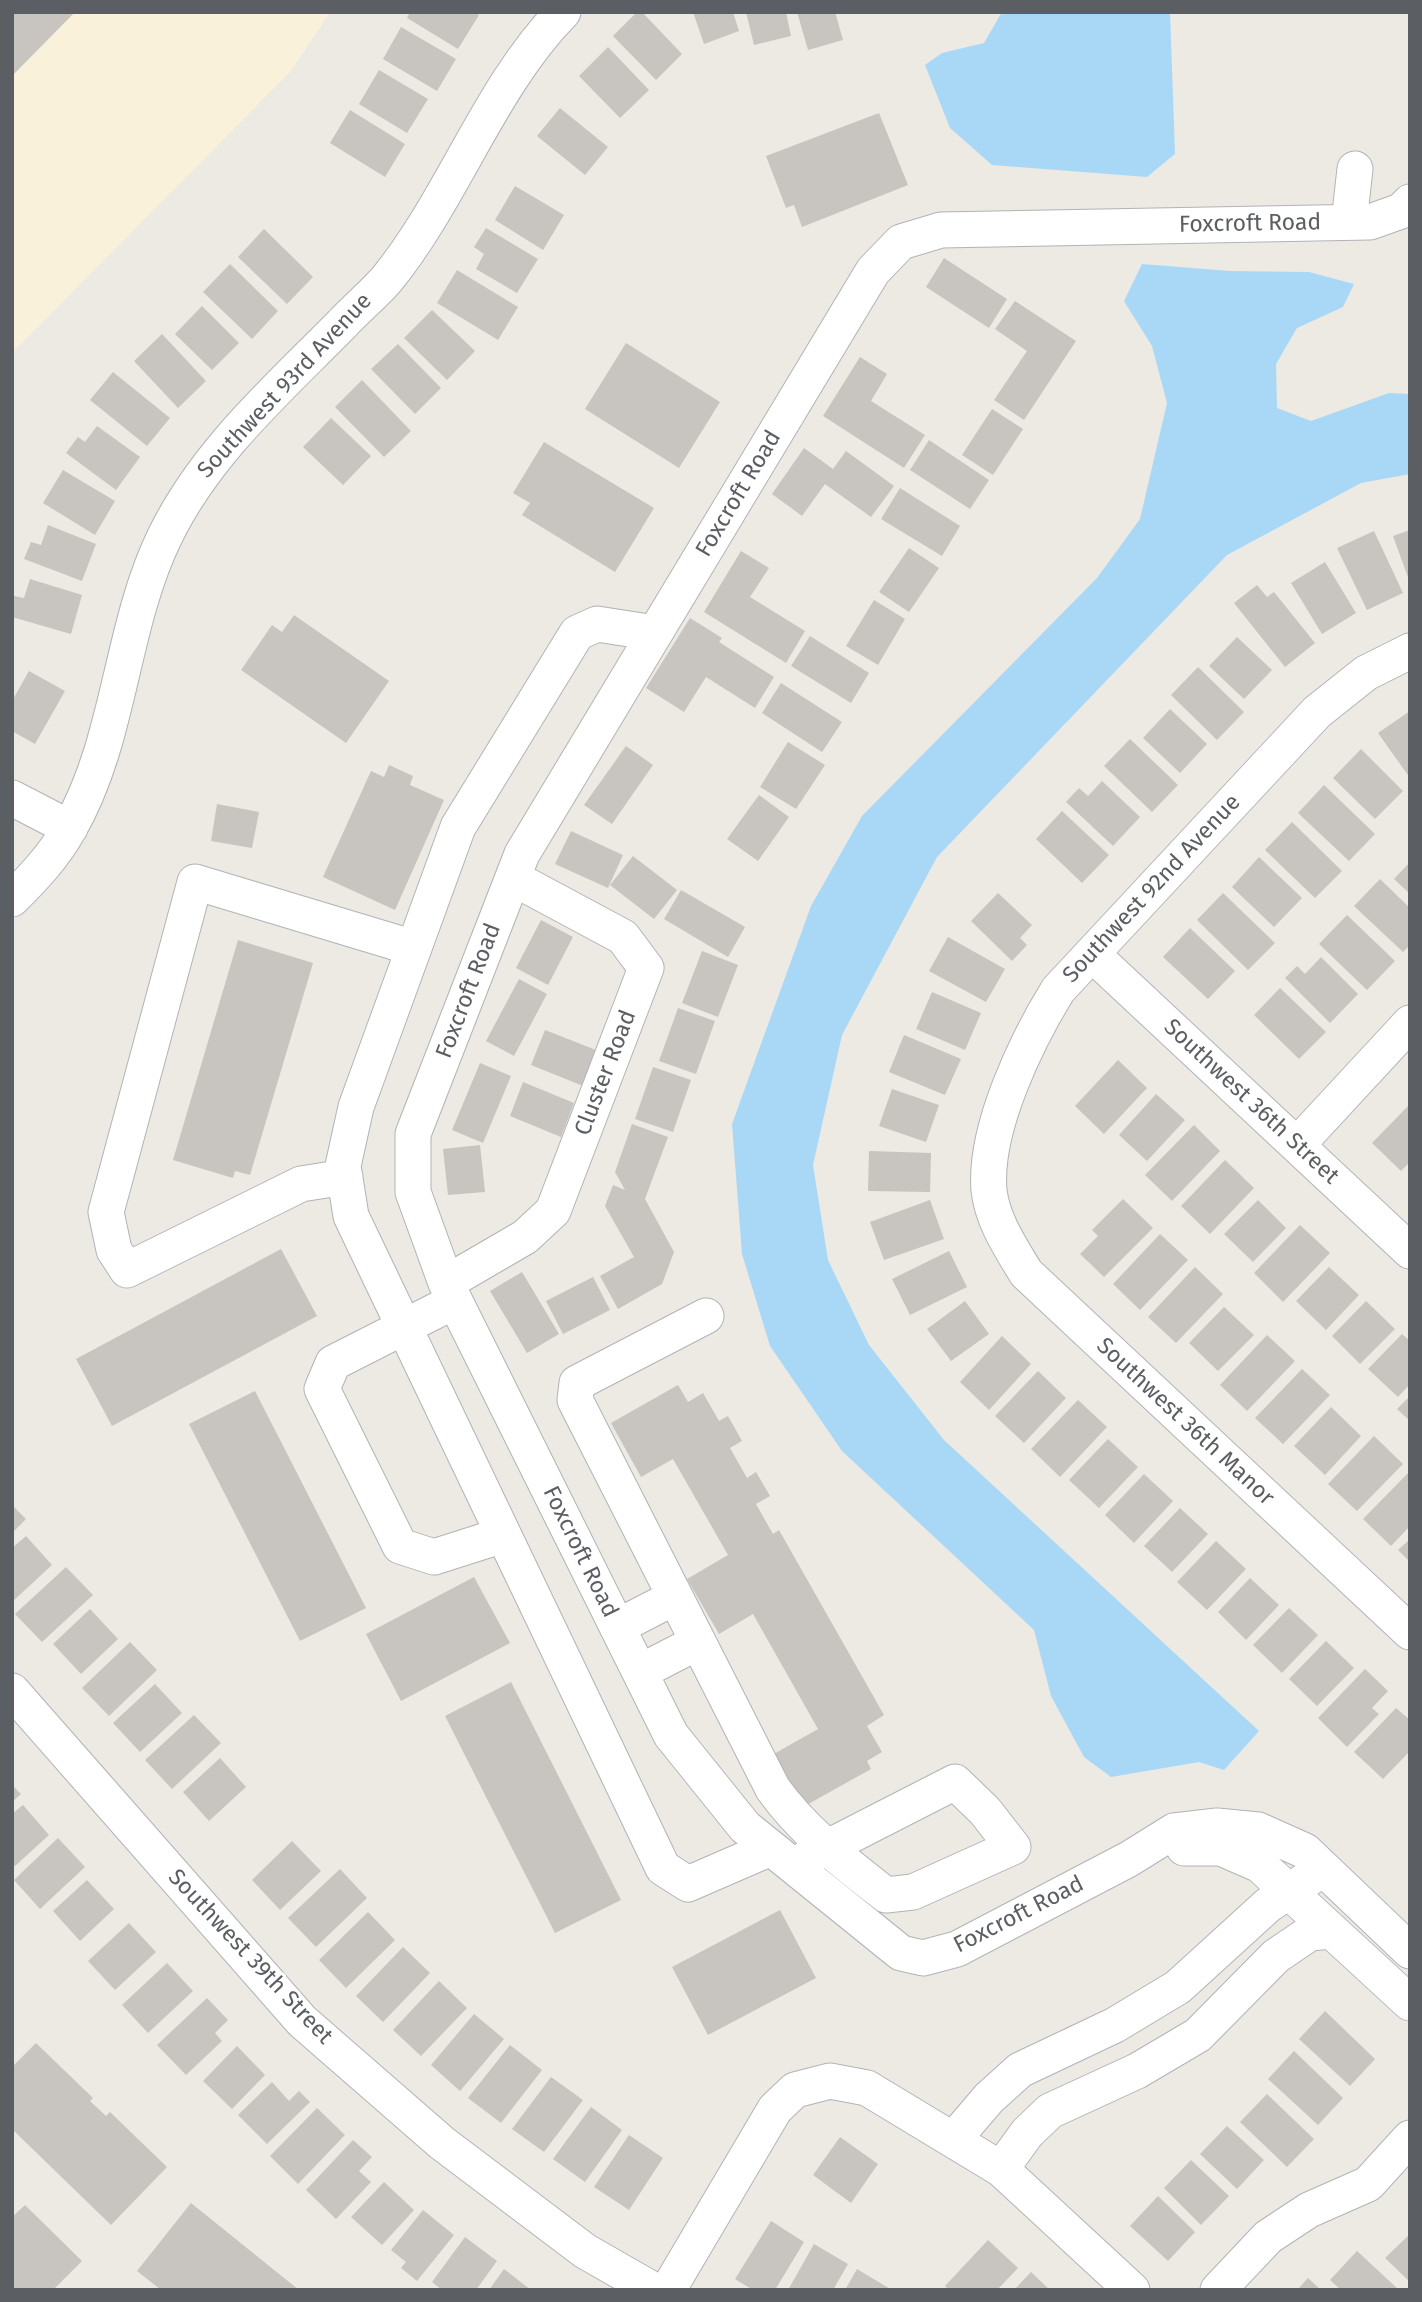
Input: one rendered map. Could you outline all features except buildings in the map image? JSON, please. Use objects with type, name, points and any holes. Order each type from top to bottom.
[{"type":"street","name":"Southwest 93rd Avenue","points":[[12,899],[44,868],[70,828],[97,764],[139,611],[164,538],[196,480],[237,430],[386,279],[422,227],[523,62],[563,12]]},
{"type":"street","points":[[1349,222],[1355,169]]},
{"type":"street","name":"Foxcroft Road","points":[[1129,1858],[957,1949],[923,1958],[901,1953],[745,1827],[671,1735],[451,1292],[413,1192],[413,1134],[522,854],[873,271],[901,242],[941,230],[1370,222],[1401,211],[1410,202]]},
{"type":"street","points":[[655,634],[597,624],[577,633],[458,827],[356,1107],[343,1166],[351,1216],[663,1868],[688,1884],[784,1858],[809,1856],[828,1847],[955,1782],[985,1811],[1013,1847],[913,1892],[886,1895],[828,1847],[793,1817],[773,1789],[575,1400],[577,1382],[706,1316]]},
{"type":"street","name":"Southwest 92nd Avenue","points":[[989,1191],[991,1143],[1032,1033],[1058,990],[1331,698],[1366,673],[1410,651]]},
{"type":"street","points":[[12,798],[70,828]]},
{"type":"street","name":"Cluster Road","points":[[451,1292],[525,1237],[553,1211],[646,968],[623,937],[513,878]]},
{"type":"street","points":[[345,1177],[301,1184],[127,1270],[114,1250],[106,1212],[195,882],[414,948]]},
{"type":"street","name":"Southwest 36th Street","points":[[1091,954],[1410,1251]]},
{"type":"street","points":[[1298,1144],[1410,1023]]},
{"type":"street","name":"Southwest 36th Manor","points":[[989,1191],[1003,1234],[1026,1273],[1410,1632]]},
{"type":"street","points":[[451,1292],[404,1326],[333,1363],[322,1389],[400,1546],[434,1558],[503,1535]]},
{"type":"street","points":[[617,1627],[675,1597]]},
{"type":"street","points":[[640,1672],[698,1642]]},
{"type":"street","name":"Southwest 39th Street","points":[[12,1691],[302,2021],[442,2143],[585,2251],[653,2290]]},
{"type":"street","points":[[1129,1858],[1174,1831],[1217,1826],[1258,1830],[1305,1852],[1410,1951]]},
{"type":"street","points":[[1129,1858],[1182,1848],[1221,1848],[1260,1865],[1410,2003]]},
{"type":"street","points":[[954,2139],[989,2098],[1020,2070],[1115,2025],[1178,1987],[1289,1889],[1323,1869]]},
{"type":"street","points":[[1001,2169],[1027,2133],[1051,2111],[1137,2071],[1198,2035],[1276,1956],[1310,1933],[1332,1931]]},
{"type":"street","points":[[1115,2025],[1137,2071]]},
{"type":"street","points":[[668,2290],[775,2109],[795,2091],[830,2081],[867,2088],[1001,2169],[1132,2290]]},
{"type":"street","points":[[1218,2290],[1268,2237],[1309,2210],[1368,2184],[1410,2138]]},
{"type":"shaded area","points":[[12,12],[330,12],[290,72],[12,353]]},
{"type":"water","points":[[1002,12],[1170,12],[1175,154],[1147,177],[992,165],[950,128],[925,65],[942,53],[984,43]]},
{"type":"water","points":[[1142,264],[1230,271],[1309,272],[1354,284],[1343,307],[1297,328],[1276,364],[1277,408],[1311,421],[1389,393],[1410,394],[1410,474],[1361,483],[1227,555],[937,857],[842,1035],[813,1165],[828,1260],[869,1345],[944,1440],[1259,1731],[1224,1770],[1199,1762],[1111,1777],[1084,1757],[1051,1696],[1034,1630],[842,1451],[770,1346],[742,1254],[732,1124],[811,906],[862,816],[1097,578],[1140,519],[1167,403],[1152,346],[1124,301]]}]
